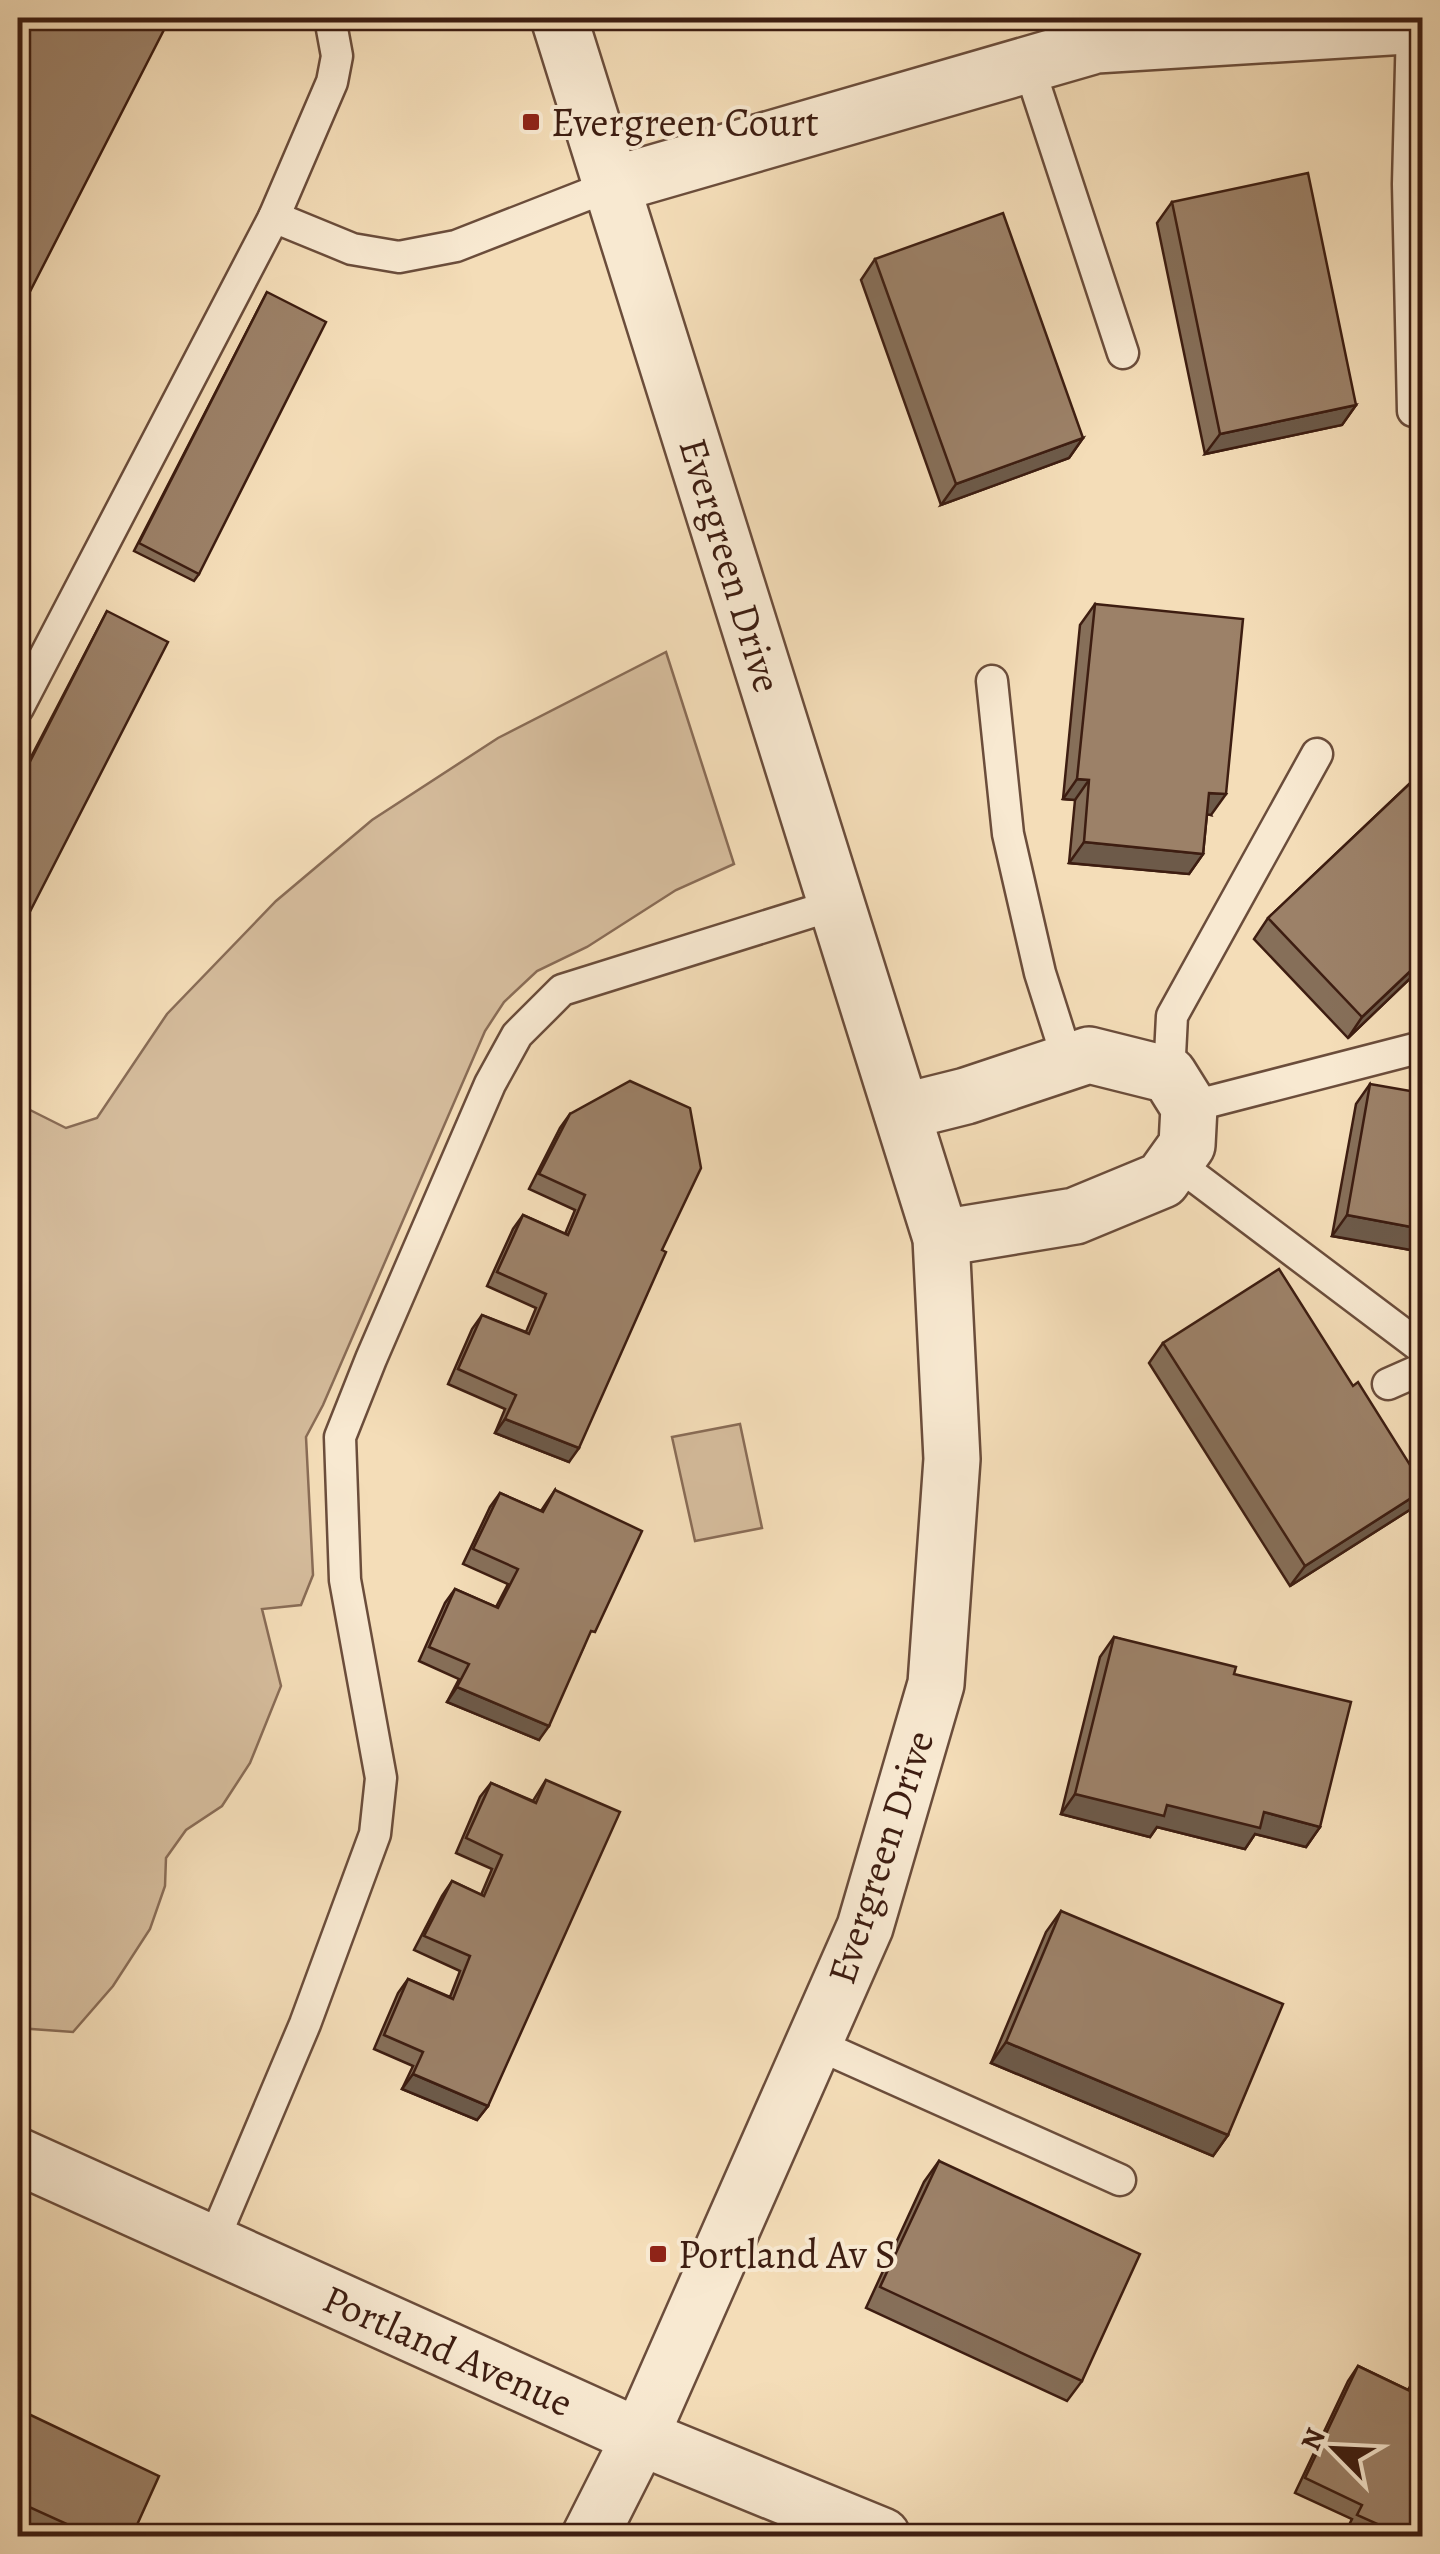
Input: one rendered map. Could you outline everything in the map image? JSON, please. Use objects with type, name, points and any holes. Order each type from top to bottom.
[{"type":"street","name":"Evergreen Drive","points":[[559,18],[941,1238],[952,1459],[936,1684],[865,1927],[640,2437],[590,2536]]},
{"type":"street","points":[[612,185],[1096,45],[1245,27],[1417,26]]},
{"type":"street","points":[[902,1112],[966,1096],[1088,1055],[1179,1091],[1187,1146],[1162,1180],[1075,1216],[941,1238]]},
{"type":"street","name":"Portland Avenue","points":[[18,2156],[640,2437],[882,2536]]},
{"type":"lane","points":[[18,708],[274,217],[332,82],[337,56],[330,18]]},
{"type":"lane","points":[[1413,411],[1408,184],[1417,26]]},
{"type":"lane","points":[[1028,64],[1124,353]]},
{"type":"lane","points":[[274,217],[352,250],[398,257],[456,246],[612,185]]},
{"type":"lane","points":[[992,681],[1008,834],[1040,973],[1068,1061]]},
{"type":"lane","points":[[1317,754],[1172,1016],[1179,1091],[1422,1047]]},
{"type":"lane","points":[[212,2244],[306,2024],[375,1834],[381,1778],[345,1580],[340,1437],[490,1084],[517,1035],[562,990],[837,904]]},
{"type":"lane","points":[[1174,1162],[1422,1348]]},
{"type":"lane","points":[[1388,1384],[1422,1369]]},
{"type":"lane","points":[[814,2042],[1120,2180]]},
{"type":"shaded area","points":[[666,652],[734,864],[676,890],[587,947],[537,971],[504,1002],[485,1031],[306,1437],[313,1575],[301,1605],[262,1609],[281,1686],[250,1763],[222,1806],[186,1830],[166,1858],[165,1886],[150,1929],[113,1986],[73,2032],[18,2028],[18,1104],[66,1128],[97,1118],[167,1014],[276,901],[372,820],[498,738]]},
{"type":"shaded area","points":[[740,1424],[762,1528],[695,1541],[672,1437]]},
{"type":"building","points":[[18,18],[170,18],[18,315]]},
{"type":"building","points":[[1308,173],[1356,405],[1220,434],[1172,202]]},
{"type":"building","points":[[1003,213],[1083,438],[956,484],[875,259]]},
{"type":"building","points":[[267,292],[326,322],[199,574],[139,543]]},
{"type":"building","points":[[1095,604],[1243,619],[1226,794],[1209,793],[1203,854],[1084,842],[1089,780],[1077,779]]},
{"type":"building","points":[[107,611],[168,642],[18,935],[18,785]]},
{"type":"building","points":[[1422,772],[1422,960],[1362,1017],[1268,918]]},
{"type":"building","points":[[630,1081],[690,1108],[701,1168],[579,1448],[505,1419],[516,1395],[458,1369],[482,1315],[529,1334],[546,1294],[497,1272],[523,1215],[568,1235],[585,1195],[539,1174],[570,1114]]},
{"type":"building","points":[[1370,1084],[1422,1093],[1422,1229],[1347,1215]]},
{"type":"building","points":[[1279,1269],[1353,1386],[1358,1382],[1422,1484],[1422,1491],[1305,1566],[1163,1343]]},
{"type":"building","points":[[555,1490],[642,1531],[549,1726],[457,1687],[469,1664],[429,1647],[455,1589],[498,1608],[518,1569],[473,1549],[500,1493],[543,1512]]},
{"type":"building","points":[[1114,1637],[1236,1667],[1234,1674],[1351,1702],[1320,1827],[1264,1812],[1260,1828],[1167,1805],[1164,1816],[1075,1794]]},
{"type":"building","points":[[546,1780],[620,1812],[488,2106],[413,2074],[423,2052],[384,2035],[408,1979],[453,1999],[470,1956],[424,1936],[452,1881],[484,1896],[502,1855],[466,1838],[491,1783],[536,1803]]},
{"type":"building","points":[[1061,1911],[1283,2004],[1228,2135],[1006,2042]]},
{"type":"building","points":[[939,2161],[1140,2254],[1082,2381],[880,2287]]},
{"type":"building","points":[[1358,2366],[1410,2391],[1414,2380],[1422,2384],[1422,2536],[1404,2536],[1357,2515],[1362,2505],[1305,2478]]},
{"type":"building","points":[[18,2409],[159,2476],[132,2536],[93,2536],[18,2502]]},
{"type":"place","name":"Evergreen Court","points":[[531,122]]},
{"type":"place","name":"Portland Av S","points":[[658,2254]]}]
